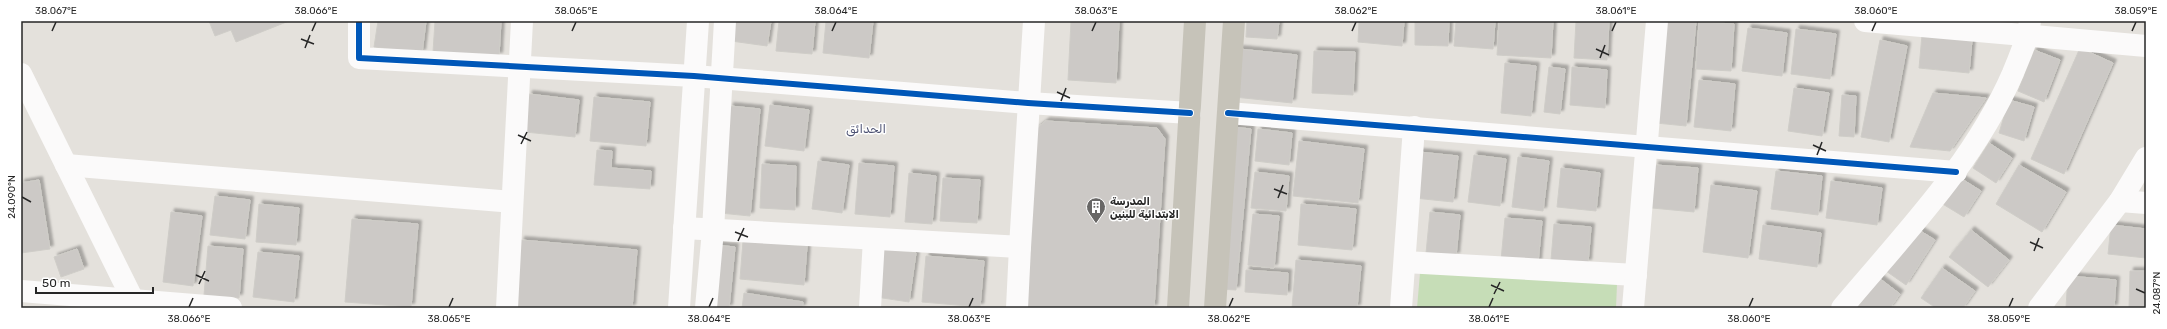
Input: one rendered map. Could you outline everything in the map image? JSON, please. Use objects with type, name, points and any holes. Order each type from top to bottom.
[{"type":"main road","points":[[1178,308],[1195,21]]},
{"type":"main road","points":[[1215,308],[1234,21]]},
{"type":"street","points":[[358,21],[359,58],[694,76],[1028,103],[1190,113]]},
{"type":"street","points":[[507,308],[522,21]]},
{"type":"street","points":[[679,308],[698,21]]},
{"type":"street","points":[[706,308],[713,230],[725,21]]},
{"type":"street","points":[[1017,308],[1034,21]]},
{"type":"street","points":[[1633,308],[1648,146],[1657,21]]},
{"type":"street","points":[[1865,21],[2030,28],[2146,46]]},
{"type":"street","points":[[1842,308],[1956,172],[1999,104],[2030,28]]},
{"type":"street","points":[[21,74],[133,300]]},
{"type":"street","points":[[1228,113],[1956,172]]},
{"type":"street","points":[[1401,308],[1414,127]]},
{"type":"street","points":[[2039,308],[2120,201],[2146,158]]},
{"type":"street","points":[[66,165],[512,202]]},
{"type":"street","points":[[2120,201],[2146,203]]},
{"type":"street","points":[[684,228],[1020,247]]},
{"type":"street","points":[[870,308],[874,239]]},
{"type":"street","points":[[1404,262],[1636,275]]},
{"type":"street","points":[[21,291],[231,308]]},
{"type":"green space","points":[[1420,273],[1617,284],[1616,308],[1417,308]]},
{"type":"building","points":[[209,21],[289,21],[236,42],[231,30],[215,36]]},
{"type":"building","points":[[378,21],[426,21],[422,53],[374,47]]},
{"type":"building","points":[[435,21],[501,21],[499,56],[433,52]]},
{"type":"building","points":[[733,21],[771,21],[767,46],[731,41]]},
{"type":"building","points":[[779,21],[815,21],[812,54],[776,51]]},
{"type":"building","points":[[826,21],[873,21],[869,58],[823,53]]},
{"type":"building","points":[[1071,21],[1119,21],[1116,83],[1068,80]]},
{"type":"building","points":[[1247,21],[1279,21],[1277,39],[1246,37]]},
{"type":"building","points":[[1359,21],[1404,21],[1402,46],[1358,42]]},
{"type":"building","points":[[1415,21],[1449,21],[1448,46],[1415,45]]},
{"type":"building","points":[[1456,21],[1495,21],[1493,49],[1454,46]]},
{"type":"building","points":[[1499,21],[1553,21],[1551,58],[1497,55]]},
{"type":"building","points":[[1576,21],[1609,21],[1607,60],[1574,58]]},
{"type":"building","points":[[1665,21],[1696,21],[1686,126],[1656,123]]},
{"type":"building","points":[[1699,22],[1734,24],[1731,71],[1696,69]]},
{"type":"building","points":[[1748,28],[1787,33],[1782,76],[1742,71]]},
{"type":"building","points":[[1796,29],[1836,34],[1830,79],[1791,74]]},
{"type":"building","points":[[1922,35],[1972,40],[1969,73],[1919,68]]},
{"type":"building","points":[[1880,40],[1907,46],[1889,142],[1861,137]]},
{"type":"building","points":[[2080,48],[2113,63],[2064,174],[2031,159]]},
{"type":"building","points":[[1239,49],[1297,55],[1292,103],[1234,97]]},
{"type":"building","points":[[2034,50],[2060,60],[2044,102],[2018,91]]},
{"type":"building","points":[[1314,51],[1355,52],[1353,95],[1312,93]]},
{"type":"building","points":[[1505,63],[1536,66],[1531,116],[1501,113]]},
{"type":"building","points":[[1549,67],[1565,69],[1560,114],[1544,112]]},
{"type":"building","points":[[1572,67],[1607,70],[1605,108],[1570,105]]},
{"type":"building","points":[[1699,80],[1735,84],[1731,131],[1694,127]]},
{"type":"building","points":[[1794,88],[1829,93],[1822,136],[1788,131]]},
{"type":"building","points":[[1933,93],[1986,98],[1950,151],[1910,147]]},
{"type":"building","points":[[529,94],[579,100],[575,137],[525,132]]},
{"type":"building","points":[[1842,95],[1856,96],[1854,137],[1839,136]]},
{"type":"building","points":[[594,97],[650,102],[646,146],[590,141]]},
{"type":"building","points":[[2009,100],[2034,107],[2024,141],[1999,133]]},
{"type":"building","points":[[770,105],[809,110],[804,151],[765,146]]},
{"type":"building","points":[[730,106],[760,109],[750,216],[720,213]]},
{"type":"building","name":"المدرسة الابتدائية للبنين","points":[[1046,121],[1157,128],[1165,139],[1154,308],[1027,308],[1036,129]]},
{"type":"building","points":[[1232,127],[1251,129],[1236,290],[1217,289]]},
{"type":"building","points":[[1258,129],[1292,133],[1289,165],[1255,161]]},
{"type":"building","points":[[1299,141],[1364,149],[1358,203],[1293,196]]},
{"type":"building","points":[[1989,143],[2012,158],[1996,183],[1973,168]]},
{"type":"building","points":[[597,150],[612,151],[611,168],[651,171],[650,189],[594,185]]},
{"type":"building","points":[[1419,152],[1458,156],[1453,202],[1414,198]]},
{"type":"building","points":[[1474,155],[1506,159],[1500,206],[1468,202]]},
{"type":"building","points":[[1518,157],[1549,161],[1543,211],[1512,207]]},
{"type":"building","points":[[818,161],[849,165],[842,213],[812,209]]},
{"type":"building","points":[[859,163],[894,166],[890,217],[855,214]]},
{"type":"building","points":[[762,164],[796,166],[795,210],[760,208]]},
{"type":"building","points":[[1655,165],[1698,168],[1694,212],[1652,208]]},
{"type":"building","points":[[2019,165],[2066,192],[2042,232],[1996,204]]},
{"type":"building","points":[[1561,168],[1600,173],[1596,211],[1557,207]]},
{"type":"building","points":[[1776,171],[1822,176],[1818,215],[1771,209]]},
{"type":"building","points":[[1255,172],[1289,176],[1286,211],[1251,208]]},
{"type":"building","points":[[909,173],[936,176],[932,224],[905,222]]},
{"type":"building","points":[[1957,176],[1981,191],[1964,217],[1941,203]]},
{"type":"building","points":[[943,178],[980,180],[977,223],[940,221]]},
{"type":"building","points":[[39,180],[50,249],[21,253],[21,183]]},
{"type":"building","points":[[1831,181],[1882,188],[1877,225],[1826,218]]},
{"type":"building","points":[[1711,185],[1757,191],[1748,258],[1703,252]]},
{"type":"building","points":[[215,196],[250,200],[245,239],[210,235]]},
{"type":"building","points":[[259,204],[299,208],[296,245],[256,242]]},
{"type":"building","points":[[1301,204],[1356,209],[1352,250],[1298,245]]},
{"type":"building","points":[[171,212],[202,216],[193,286],[163,282]]},
{"type":"building","points":[[1430,212],[1460,215],[1456,256],[1426,253]]},
{"type":"building","points":[[1253,214],[1279,216],[1274,268],[1248,265]]},
{"type":"building","points":[[1505,218],[1542,221],[1538,263],[1501,260]]},
{"type":"building","points":[[352,219],[418,224],[411,307],[345,302]]},
{"type":"building","points":[[1554,224],[1591,227],[1588,263],[1551,260]]},
{"type":"building","points":[[1763,225],[1821,233],[1817,267],[1759,259]]},
{"type":"building","points":[[2111,225],[2146,229],[2146,258],[2108,254]]},
{"type":"building","points":[[1914,227],[1935,240],[1906,285],[1886,271]]},
{"type":"building","points":[[1971,230],[2009,260],[1988,287],[1949,257]]},
{"type":"building","points":[[521,240],[637,250],[632,308],[515,308]]},
{"type":"building","points":[[743,241],[807,246],[804,285],[740,279]]},
{"type":"building","points":[[715,245],[735,247],[729,308],[709,308]]},
{"type":"building","points":[[208,246],[243,249],[239,298],[204,295]]},
{"type":"building","points":[[883,248],[916,253],[909,302],[876,297]]},
{"type":"building","points":[[77,249],[84,269],[61,277],[54,257]]},
{"type":"building","points":[[258,252],[299,256],[294,302],[253,297]]},
{"type":"building","points":[[926,256],[984,261],[980,307],[922,302]]},
{"type":"building","points":[[1296,260],[1361,266],[1357,308],[1292,308]]},
{"type":"building","points":[[1942,268],[1975,291],[1963,308],[1936,308],[1921,298]]},
{"type":"building","points":[[1246,270],[1288,273],[1287,295],[1245,292]]},
{"type":"building","points":[[2130,271],[2146,271],[2146,308],[2129,308]]},
{"type":"building","points":[[2068,276],[2116,280],[2114,308],[2066,307]]},
{"type":"building","points":[[1879,278],[1900,294],[1890,308],[1857,308]]},
{"type":"building","points":[[744,293],[803,302],[802,308],[742,308]]},
{"type":"cycle path","points":[[359,21],[359,58],[694,76],[1028,103],[1190,113]]},
{"type":"cycle path","points":[[1228,113],[1956,172]]},
{"type":"place","name":"المدرسة الابتدائية للبنين","points":[[1096,224]]},
{"type":"district","name":"الحدائق","points":[[866,129]]}]
